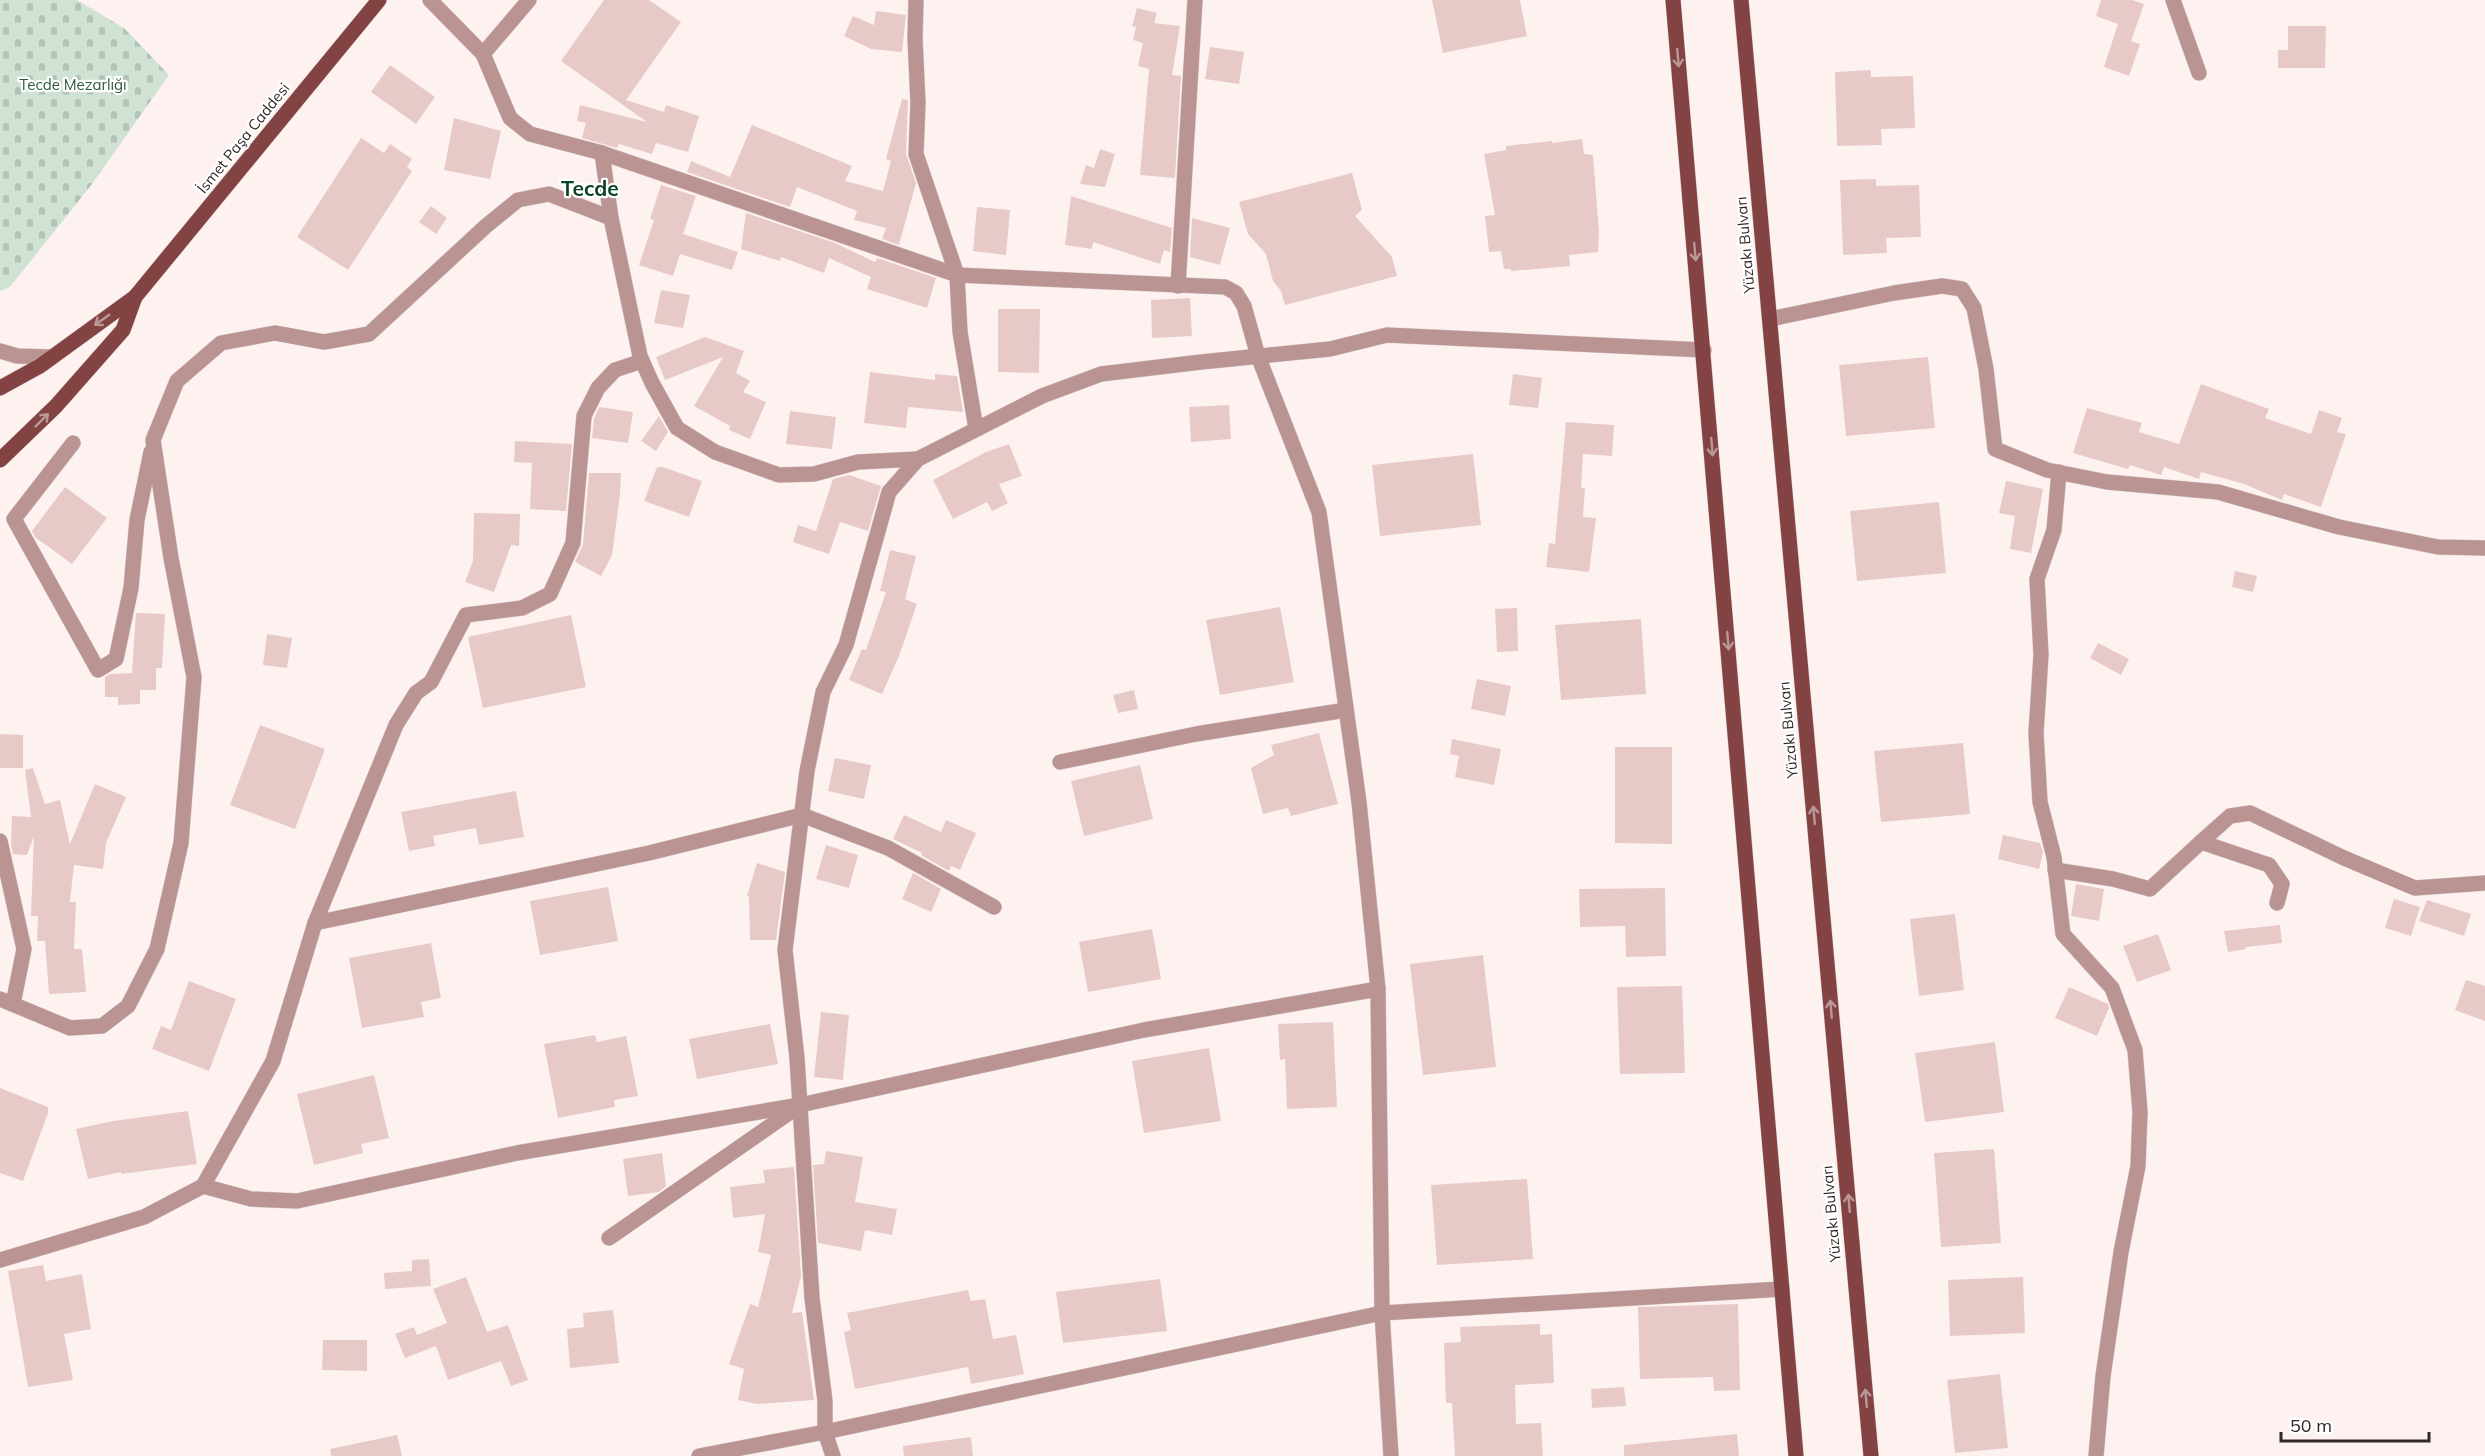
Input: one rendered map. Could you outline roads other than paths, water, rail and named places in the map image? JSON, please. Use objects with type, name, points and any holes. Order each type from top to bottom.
[{"type":"main road","name":"İsmet Paşa Caddesi","points":[[135,297],[379,0]]},
{"type":"main road","points":[[1673,0],[1796,1456]]},
{"type":"main road","name":"Yüzakı Bulvarı","points":[[1741,0],[1871,1456]]},
{"type":"main road","points":[[0,388],[52,357],[135,297]]},
{"type":"main road","points":[[0,460],[56,406],[123,330],[135,297]]},
{"type":"street","points":[[430,0],[483,54],[510,118],[530,134],[602,153],[957,275],[1225,287],[1236,293],[1244,306],[1258,356],[1319,512],[1359,802],[1378,989],[1382,1313],[1391,1456]]},
{"type":"street","points":[[483,54],[529,0]]},
{"type":"street","points":[[916,0],[918,103],[916,154],[957,275],[960,332],[976,429]]},
{"type":"street","points":[[1178,286],[1195,0]]},
{"type":"street","points":[[2173,0],[2199,73]]},
{"type":"street","points":[[602,153],[611,218],[642,361],[677,428],[715,452],[779,475],[814,474],[858,462],[918,459]]},
{"type":"street","points":[[74,443],[14,519],[98,670],[116,659],[131,588],[136,520],[153,440],[177,381],[221,343],[274,333],[324,342],[369,334],[486,225],[518,200],[549,194],[611,218]]},
{"type":"street","points":[[1770,319],[1894,292],[1942,286],[1962,289],[1974,308],[1986,369],[1995,449],[2059,472],[2107,482],[2218,492],[2339,527],[2438,548],[2485,548]]},
{"type":"street","points":[[833,1456],[825,1432],[825,1401],[810,1275],[797,1058],[785,950],[807,771],[823,692],[846,645],[889,492],[918,459],[1042,396],[1101,374],[1330,350],[1387,335],[1704,350]]},
{"type":"street","points":[[0,351],[17,356],[52,357]]},
{"type":"street","points":[[0,1260],[144,1217],[203,1186],[273,1061],[315,923],[396,725],[416,693],[431,682],[466,615],[522,608],[550,594],[573,543],[584,416],[598,388],[615,370],[642,361]]},
{"type":"street","points":[[0,841],[24,949],[7,1002],[70,1028],[102,1026],[128,1006],[157,950],[181,843],[194,677],[171,558],[153,440]]},
{"type":"street","points":[[2059,472],[2054,531],[2037,579],[2041,656],[2036,733],[2040,802],[2055,870],[2063,934],[2112,988],[2135,1050],[2140,1112],[2138,1166],[2116,1286],[2103,1376],[2096,1456]]},
{"type":"street","points":[[1060,762],[1196,734],[1346,710]]},
{"type":"street","points":[[2055,870],[2113,879],[2150,889],[2230,816],[2250,813],[2344,858],[2415,888],[2485,883]]},
{"type":"street","points":[[315,923],[649,853],[802,815],[888,848],[993,907]]},
{"type":"street","points":[[2201,843],[2270,865],[2282,884],[2277,903]]},
{"type":"street","points":[[203,1186],[251,1199],[297,1201],[518,1153],[800,1105],[1144,1030],[1378,989]]},
{"type":"street","points":[[609,1238],[800,1105]]},
{"type":"street","points":[[699,1456],[825,1432],[1382,1313],[1782,1289]]},
{"type":"district","name":"Tecde","points":[[590,188]]},
{"type":"park label","name":"Tecde Mezarlığı","points":[[73,84]]}]
